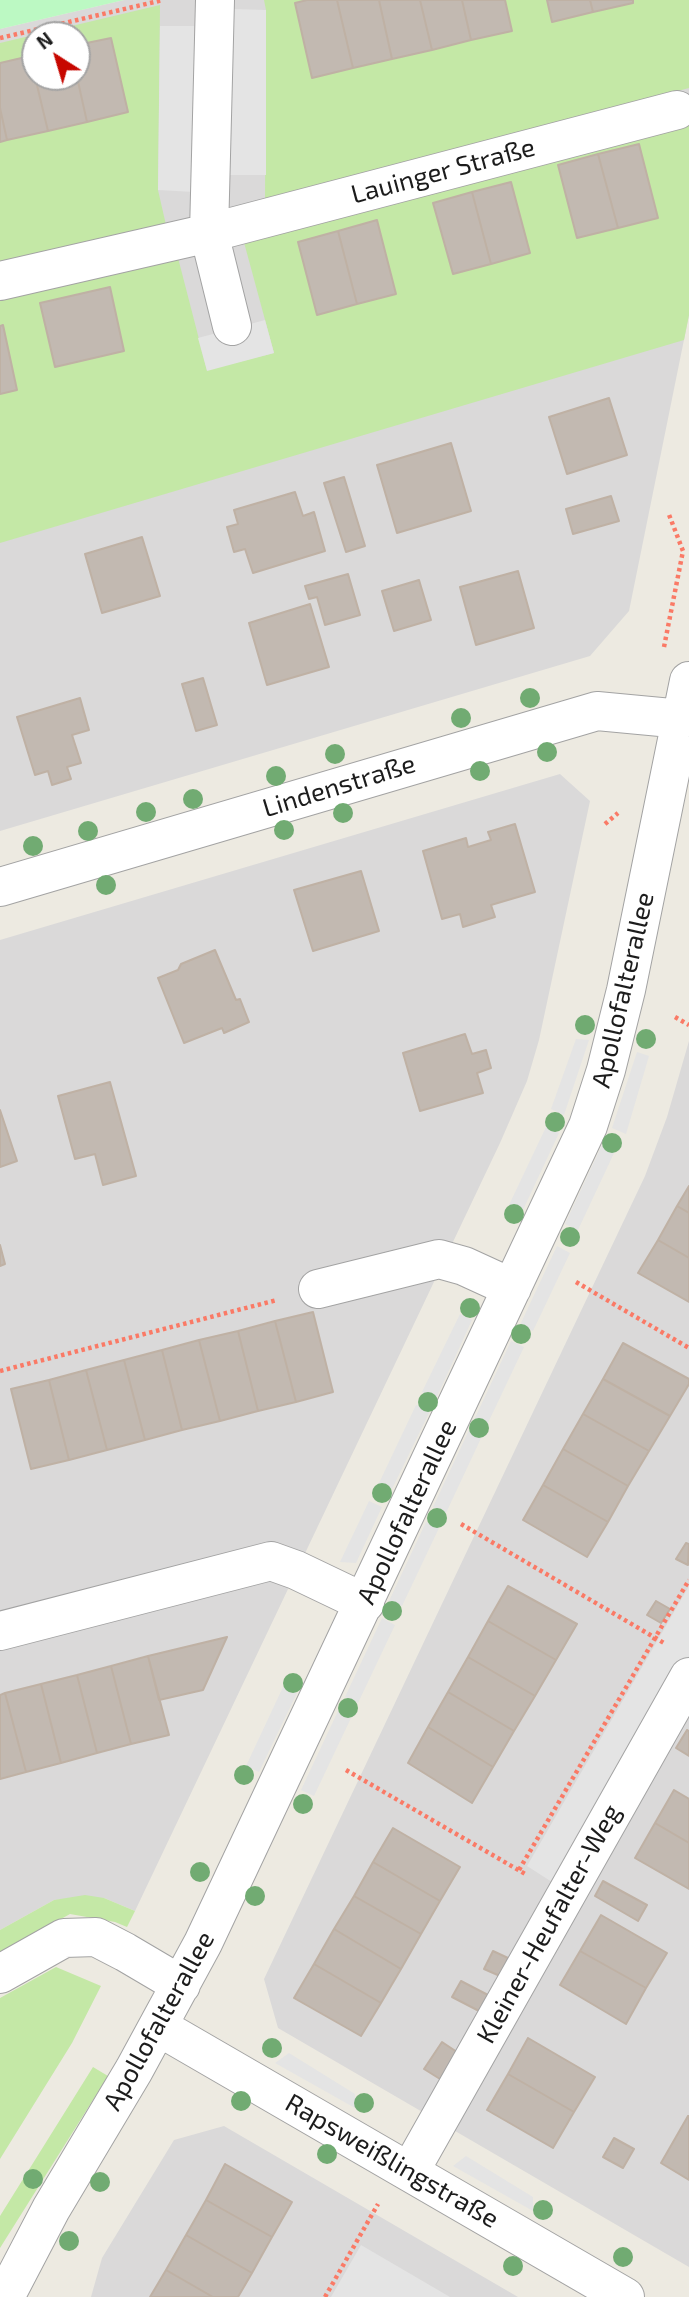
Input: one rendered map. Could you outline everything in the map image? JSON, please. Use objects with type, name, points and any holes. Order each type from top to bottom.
[{"type":"street","points":[[215,0],[209,233],[232,326]]},
{"type":"street","name":"Lauinger Straße","points":[[0,281],[209,233],[677,110]]},
{"type":"street","name":"Apollofalterallee","points":[[5,2297],[51,2209],[159,2027],[203,1943],[588,1126],[607,1070],[626,990],[689,681]]},
{"type":"street","name":"Lindenstraße","points":[[0,887],[597,710],[682,719]]},
{"type":"street","points":[[304,1293],[439,1259],[464,1266],[512,1288]]},
{"type":"street","points":[[0,1631],[271,1561],[296,1570],[365,1604]]},
{"type":"street","name":"Kleiner-Heufalter-Weg","points":[[410,2171],[689,1677]]},
{"type":"street","points":[[0,1975],[64,1938],[96,1937],[180,1985]]},
{"type":"street","name":"Rapsweißlingstraße","points":[[159,2027],[625,2297]]},
{"type":"path","points":[[0,38],[163,0]]},
{"type":"path","points":[[665,645],[683,551],[668,512]]},
{"type":"path","points":[[676,1017],[689,1025]]},
{"type":"path","points":[[576,1283],[689,1348]]},
{"type":"path","points":[[0,1371],[304,1293]]},
{"type":"path","points":[[461,1524],[667,1644]]},
{"type":"path","points":[[519,1870],[689,1580]]},
{"type":"path","points":[[346,1770],[564,1896]]},
{"type":"path","points":[[325,2297],[378,2203]]},
{"type":"shaded area","points":[[124,0],[689,0],[689,315],[629,611],[590,656],[0,831],[0,29],[21,24],[21,91],[91,91],[91,21],[34,21]]},
{"type":"shaded area","points":[[233,9],[266,10],[266,175],[230,175]]},
{"type":"shaded area","points":[[160,26],[194,26],[194,192],[158,190]]},
{"type":"shaded area","points":[[265,320],[274,353],[207,371],[198,338]]},
{"type":"shaded area","points":[[560,774],[590,801],[539,1040],[527,1081],[135,1911],[104,1898],[54,1900],[0,1930],[0,940]]},
{"type":"shaded area","points":[[576,1039],[589,1040],[564,1115],[551,1109]]},
{"type":"shaded area","points":[[689,1041],[689,2267],[278,2028],[264,1979],[645,1176],[667,1117]]},
{"type":"shaded area","points":[[637,1052],[649,1056],[626,1134],[612,1128]]},
{"type":"shaded area","points":[[546,1127],[559,1133],[522,1212],[509,1205]]},
{"type":"shaded area","points":[[602,1145],[615,1151],[578,1230],[565,1224]]},
{"type":"shaded area","points":[[557,1246],[570,1253],[533,1331],[520,1325]]},
{"type":"shaded area","points":[[460,1314],[472,1320],[436,1399],[422,1392]]},
{"type":"shaded area","points":[[511,1341],[524,1347],[487,1425],[474,1420]]},
{"type":"shaded area","points":[[416,1405],[430,1411],[392,1489],[379,1483]]},
{"type":"shaded area","points":[[470,1428],[483,1434],[446,1513],[433,1507]]},
{"type":"shaded area","points":[[369,1501],[382,1507],[356,1563],[340,1562]]},
{"type":"shaded area","points":[[426,1522],[439,1528],[402,1606],[389,1601]]},
{"type":"shaded area","points":[[689,1586],[689,1656],[555,1884],[527,1866]]},
{"type":"shaded area","points":[[382,1618],[395,1625],[358,1703],[345,1697]]},
{"type":"shaded area","points":[[283,1687],[297,1693],[259,1772],[246,1766]]},
{"type":"shaded area","points":[[338,1711],[351,1718],[314,1796],[301,1790]]},
{"type":"shaded area","points":[[289,2053],[355,2094],[355,2108],[275,2063]]},
{"type":"shaded area","points":[[224,2126],[518,2297],[91,2297],[102,2258],[174,2140]]},
{"type":"shaded area","points":[[466,2156],[533,2197],[533,2211],[453,2166]]},
{"type":"shaded area","points":[[361,2245],[450,2297],[331,2297]]},
{"type":"green space","points":[[0,0],[124,0],[34,21],[21,21],[21,24],[0,29]]},
{"type":"green space","points":[[264,0],[689,0],[689,88],[265,200]]},
{"type":"green space","points":[[160,5],[158,190],[166,225],[0,261],[0,43],[21,38],[21,91],[91,91],[91,21]]},
{"type":"green space","points":[[689,115],[689,315],[684,340],[0,543],[0,291],[176,250],[207,370],[274,353],[242,235]]},
{"type":"green space","points":[[85,1895],[104,1898],[135,1911],[127,1927],[115,1922],[70,1914],[0,1953],[0,1930],[54,1900]]},
{"type":"green space","points":[[56,1967],[101,1986],[72,2043],[0,2159],[0,1998]]},
{"type":"green space","points":[[93,2067],[108,2076],[0,2248],[0,2216]]},
{"type":"building","points":[[307,0],[337,0],[353,68],[312,78],[295,3]]},
{"type":"building","points":[[337,0],[379,0],[392,59],[353,68]]},
{"type":"building","points":[[379,0],[420,0],[432,50],[392,59]]},
{"type":"building","points":[[420,0],[462,0],[471,40],[432,50]]},
{"type":"building","points":[[462,0],[505,0],[512,31],[471,40]]},
{"type":"building","points":[[547,0],[590,0],[593,12],[552,22]]},
{"type":"building","points":[[590,0],[633,0],[633,3],[593,12]]},
{"type":"building","points":[[111,38],[128,112],[87,122],[80,91],[91,91],[91,42]]},
{"type":"building","points":[[21,58],[21,91],[38,91],[48,131],[7,140],[0,108],[0,63]]},
{"type":"building","points":[[38,91],[80,91],[87,122],[48,131]]},
{"type":"building","points":[[0,108],[7,140],[0,142]]},
{"type":"building","points":[[639,144],[658,218],[618,228],[598,154]]},
{"type":"building","points":[[598,154],[618,228],[577,238],[558,165]]},
{"type":"building","points":[[511,182],[530,253],[491,264],[472,192]]},
{"type":"building","points":[[472,192],[491,264],[453,274],[433,203]]},
{"type":"building","points":[[377,220],[396,294],[357,304],[338,231]]},
{"type":"building","points":[[338,231],[357,304],[317,315],[298,242]]},
{"type":"building","points":[[110,287],[124,351],[55,367],[40,303]]},
{"type":"building","points":[[3,325],[17,390],[0,394],[0,326]]},
{"type":"building","points":[[609,398],[627,455],[567,474],[549,417]]},
{"type":"building","points":[[451,443],[471,511],[397,533],[377,465]]},
{"type":"building","points":[[344,477],[365,546],[346,552],[324,483]]},
{"type":"building","points":[[295,492],[303,516],[314,512],[325,551],[253,573],[245,549],[234,552],[227,527],[238,524],[234,510]]},
{"type":"building","points":[[611,496],[619,521],[573,534],[566,509]]},
{"type":"building","points":[[142,537],[160,596],[102,613],[85,554]]},
{"type":"building","points":[[518,571],[534,628],[476,645],[460,587]]},
{"type":"building","points":[[348,574],[360,615],[325,625],[317,597],[309,599],[305,586]]},
{"type":"building","points":[[419,580],[431,620],[394,631],[382,591]]},
{"type":"building","points":[[310,604],[329,667],[267,685],[249,623]]},
{"type":"building","points":[[203,678],[217,725],[196,731],[182,684]]},
{"type":"building","points":[[80,698],[89,730],[72,735],[81,763],[67,767],[71,779],[52,785],[48,771],[35,775],[17,717]]},
{"type":"building","points":[[515,824],[535,892],[491,905],[495,917],[463,927],[460,914],[442,919],[423,851],[466,838],[468,847],[491,840],[488,832]]},
{"type":"building","points":[[361,871],[379,931],[313,951],[294,890]]},
{"type":"building","points":[[215,950],[236,1000],[240,999],[249,1022],[224,1033],[222,1028],[184,1043],[158,978],[178,970],[181,964]]},
{"type":"building","points":[[465,1034],[472,1054],[486,1050],[491,1068],[477,1073],[483,1093],[420,1111],[403,1053]]},
{"type":"building","points":[[110,1082],[136,1176],[103,1185],[95,1154],[75,1159],[58,1096]]},
{"type":"building","points":[[0,1110],[17,1161],[0,1167]]},
{"type":"building","points":[[689,1186],[689,1213],[677,1206]]},
{"type":"building","points":[[677,1206],[689,1213],[689,1258],[658,1240]]},
{"type":"building","points":[[658,1240],[689,1258],[689,1302],[638,1273]]},
{"type":"building","points":[[0,1245],[5,1264],[0,1266]]},
{"type":"building","points":[[313,1312],[333,1392],[296,1402],[275,1321]]},
{"type":"building","points":[[275,1321],[296,1402],[258,1411],[238,1331]]},
{"type":"building","points":[[238,1331],[258,1411],[220,1421],[199,1340]]},
{"type":"building","points":[[199,1340],[220,1421],[182,1430],[162,1350]]},
{"type":"building","points":[[623,1343],[689,1379],[689,1384],[670,1416],[603,1379]]},
{"type":"building","points":[[162,1350],[182,1430],[145,1440],[124,1360]]},
{"type":"building","points":[[124,1360],[145,1440],[107,1450],[86,1370]]},
{"type":"building","points":[[86,1370],[107,1450],[69,1460],[49,1380]]},
{"type":"building","points":[[603,1379],[670,1416],[649,1451],[583,1414]]},
{"type":"building","points":[[49,1380],[69,1460],[31,1469],[11,1389]]},
{"type":"building","points":[[583,1414],[649,1451],[628,1486],[563,1449]]},
{"type":"building","points":[[563,1449],[628,1486],[608,1522],[543,1485]]},
{"type":"building","points":[[543,1485],[608,1522],[587,1557],[523,1520]]},
{"type":"building","points":[[686,1543],[689,1544],[688,1565],[676,1559]]},
{"type":"building","points":[[508,1586],[577,1624],[556,1660],[488,1621]]},
{"type":"building","points":[[656,1601],[670,1609],[661,1623],[647,1615]]},
{"type":"building","points":[[488,1621],[556,1660],[535,1696],[468,1657]]},
{"type":"building","points":[[227,1637],[203,1690],[159,1700],[148,1656]]},
{"type":"building","points":[[148,1656],[169,1735],[131,1744],[111,1666]]},
{"type":"building","points":[[468,1657],[535,1696],[514,1731],[448,1692]]},
{"type":"building","points":[[111,1666],[131,1744],[97,1753],[77,1675]]},
{"type":"building","points":[[77,1675],[97,1753],[61,1763],[41,1684]]},
{"type":"building","points":[[41,1684],[61,1763],[26,1772],[5,1693]]},
{"type":"building","points":[[448,1692],[514,1731],[493,1767],[428,1727]]},
{"type":"building","points":[[5,1693],[26,1772],[0,1779],[0,1695]]},
{"type":"building","points":[[428,1727],[493,1767],[472,1803],[408,1763]]},
{"type":"building","points":[[687,1730],[689,1731],[689,1756],[676,1748]]},
{"type":"building","points":[[674,1790],[689,1799],[689,1843],[655,1823]]},
{"type":"building","points":[[655,1823],[689,1843],[689,1889],[635,1858]]},
{"type":"building","points":[[393,1828],[460,1867],[440,1901],[373,1862]]},
{"type":"building","points":[[373,1862],[440,1901],[421,1934],[354,1896]]},
{"type":"building","points":[[603,1881],[647,1905],[638,1921],[595,1896]]},
{"type":"building","points":[[354,1896],[421,1934],[401,1969],[334,1929]]},
{"type":"building","points":[[601,1915],[667,1953],[646,1988],[580,1951]]},
{"type":"building","points":[[334,1929],[401,1969],[381,2003],[314,1964]]},
{"type":"building","points":[[493,1951],[508,1958],[500,1976],[484,1969]]},
{"type":"building","points":[[580,1951],[646,1988],[626,2024],[560,1985]]},
{"type":"building","points":[[314,1964],[381,2003],[361,2036],[294,1998]]},
{"type":"building","points":[[461,1981],[488,1995],[479,2011],[452,1997]]},
{"type":"building","points":[[528,2038],[595,2077],[574,2112],[508,2074]]},
{"type":"building","points":[[442,2042],[457,2052],[440,2079],[424,2069]]},
{"type":"building","points":[[508,2074],[574,2112],[553,2148],[487,2110]]},
{"type":"building","points":[[689,2116],[689,2180],[661,2163]]},
{"type":"building","points":[[614,2138],[634,2149],[623,2168],[603,2157]]},
{"type":"building","points":[[225,2164],[292,2202],[272,2237],[206,2200]]},
{"type":"building","points":[[206,2200],[272,2237],[252,2273],[186,2235]]},
{"type":"building","points":[[186,2235],[252,2273],[238,2297],[213,2297],[166,2270]]},
{"type":"building","points":[[166,2270],[213,2297],[150,2297]]}]
